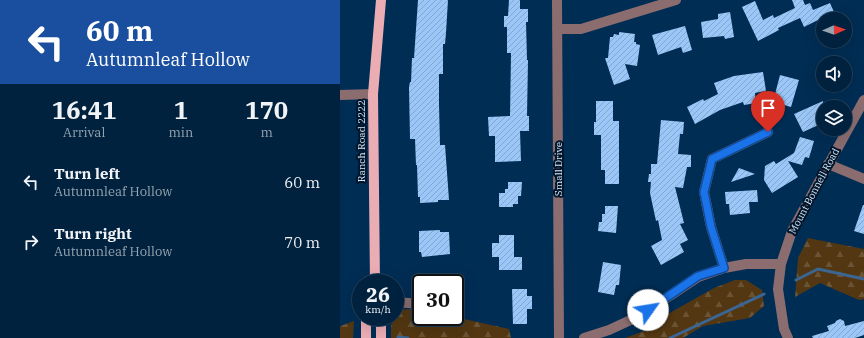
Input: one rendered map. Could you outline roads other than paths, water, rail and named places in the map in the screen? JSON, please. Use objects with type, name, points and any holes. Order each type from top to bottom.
[{"type":"main road","name":"Ranch Road 2222","points":[[375,274],[373,94],[381,0]]},
{"type":"main road","points":[[366,326],[366,338]]},
{"type":"main road","points":[[381,326],[381,338]]},
{"type":"street","name":"Small Drive","points":[[557,0],[559,338]]},
{"type":"street","points":[[557,29],[581,28],[676,0]]},
{"type":"street","points":[[340,95],[373,94]]},
{"type":"street","name":"Mount Bonnell Road","points":[[788,338],[784,329],[778,289],[781,264],[792,231],[864,100]]},
{"type":"street","points":[[724,268],[711,227],[704,192],[712,159],[768,132]]},
{"type":"street","points":[[828,164],[864,179]]},
{"type":"street","points":[[584,338],[608,330],[637,317],[671,296],[698,276],[724,268],[746,264],[781,264]]},
{"type":"waterway","points":[[796,280],[818,269],[864,279]]},
{"type":"waterway","points":[[670,338],[764,294]]},
{"type":"waterway","points":[[398,337],[408,338]]}]
